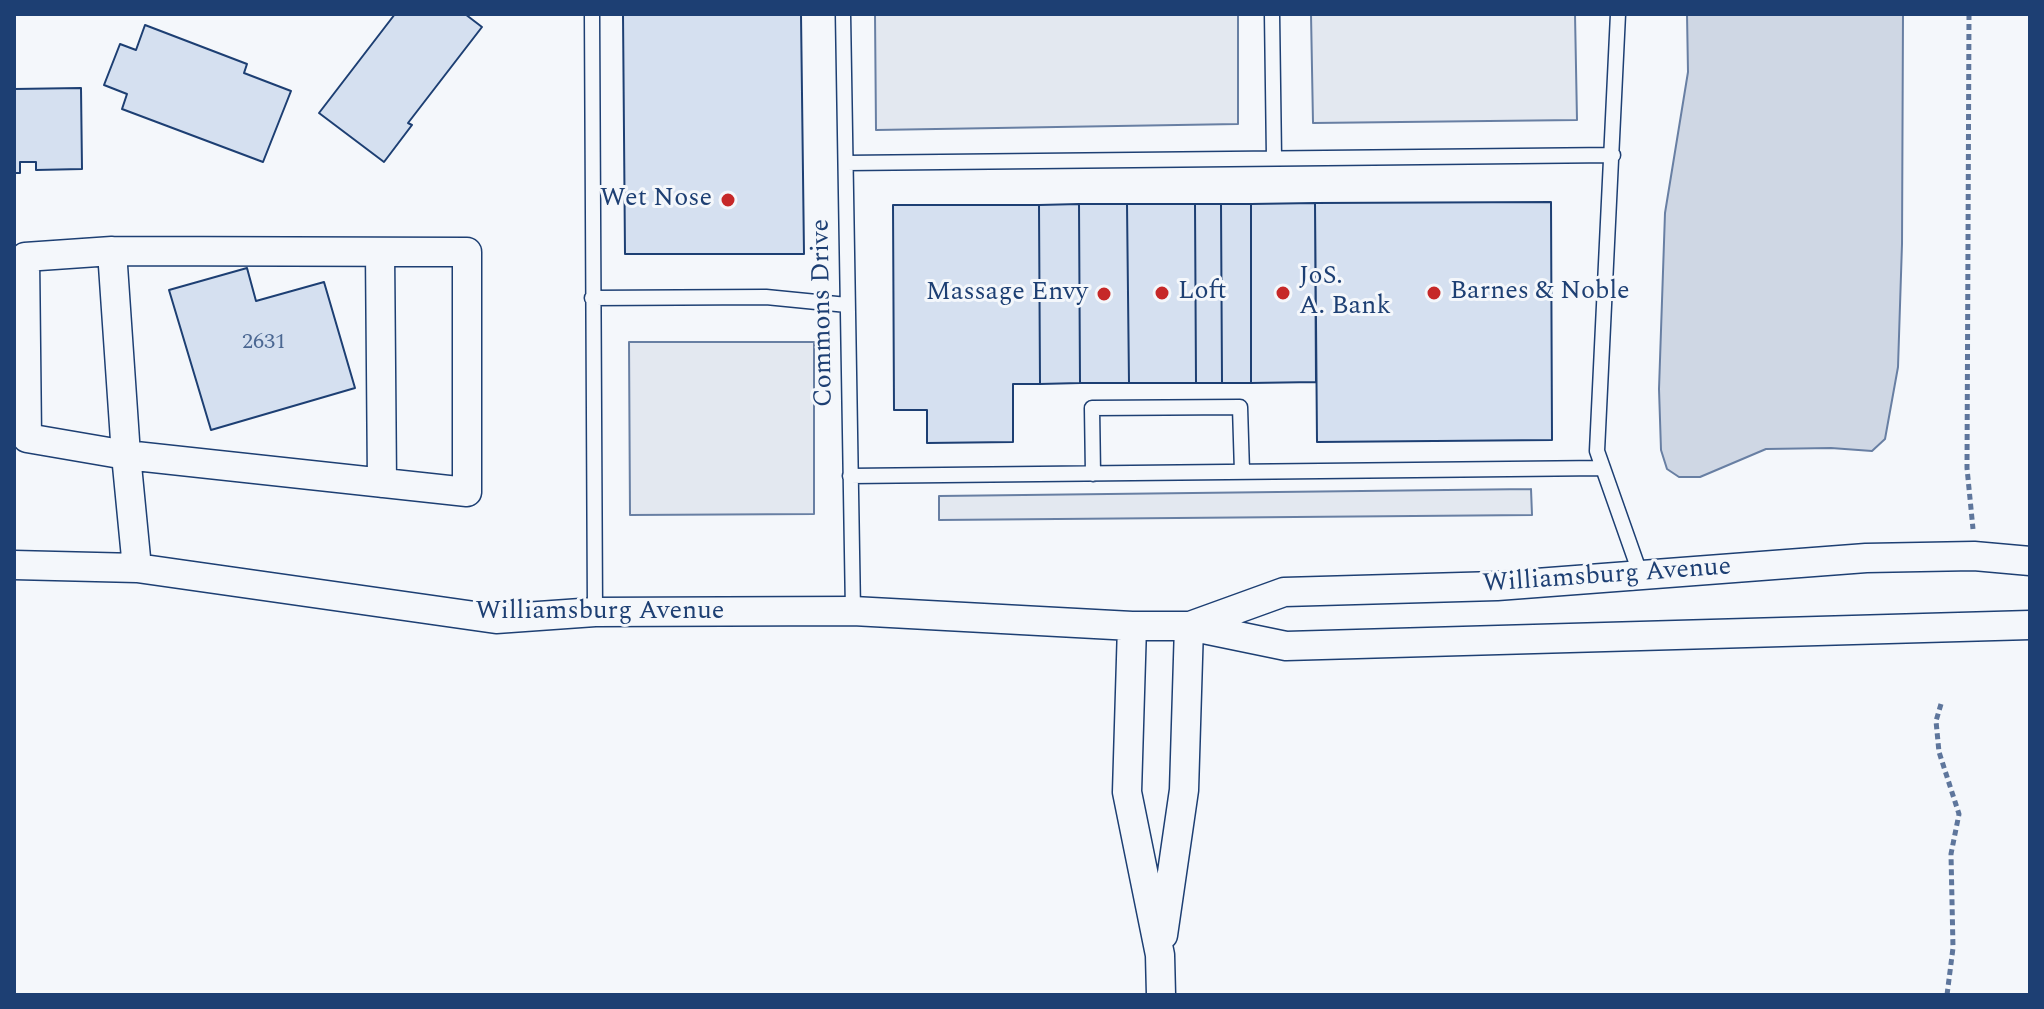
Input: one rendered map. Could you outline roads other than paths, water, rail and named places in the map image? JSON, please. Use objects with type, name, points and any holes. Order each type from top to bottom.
[{"type":"street","points":[[112,251],[137,568]]},
{"type":"street","points":[[112,251],[467,252],[467,492],[126,455],[27,438],[25,257],[112,251]]},
{"type":"street","points":[[380,252],[382,483]]},
{"type":"street","name":"Williamsburg Avenue","points":[[1189,626],[1284,592],[1497,586],[1866,558],[1974,556],[2030,561]]},
{"type":"street","name":"Williamsburg Avenue","points":[[14,565],[137,568],[496,619],[595,612],[853,611],[1132,626],[1189,626],[1286,646],[2030,625]]},
{"type":"street","points":[[1132,626],[1127,792],[1160,955]]},
{"type":"street","points":[[1161,995],[1160,955],[1184,790],[1189,626]]},
{"type":"lane","points":[[592,14],[595,612]]},
{"type":"lane","name":"Commons Drive","points":[[843,14],[853,611]]},
{"type":"lane","points":[[1272,14],[1274,158]]},
{"type":"lane","points":[[1618,14],[1597,451],[1641,576]]},
{"type":"lane","points":[[846,163],[1613,155]]},
{"type":"lane","points":[[592,298],[766,297],[847,305]]},
{"type":"lane","points":[[1093,474],[1092,408],[1240,407],[1242,472]]},
{"type":"lane","points":[[850,476],[1603,468]]},
{"type":"place","name":"Wet Nose","points":[[728,200]]},
{"type":"place","name":"Loft","points":[[1162,293]]},
{"type":"place","name":"JoS. A. Bank","points":[[1283,293]]},
{"type":"place","name":"Barnes & Noble","points":[[1434,293]]},
{"type":"place","name":"Massage Envy","points":[[1104,294]]}]
